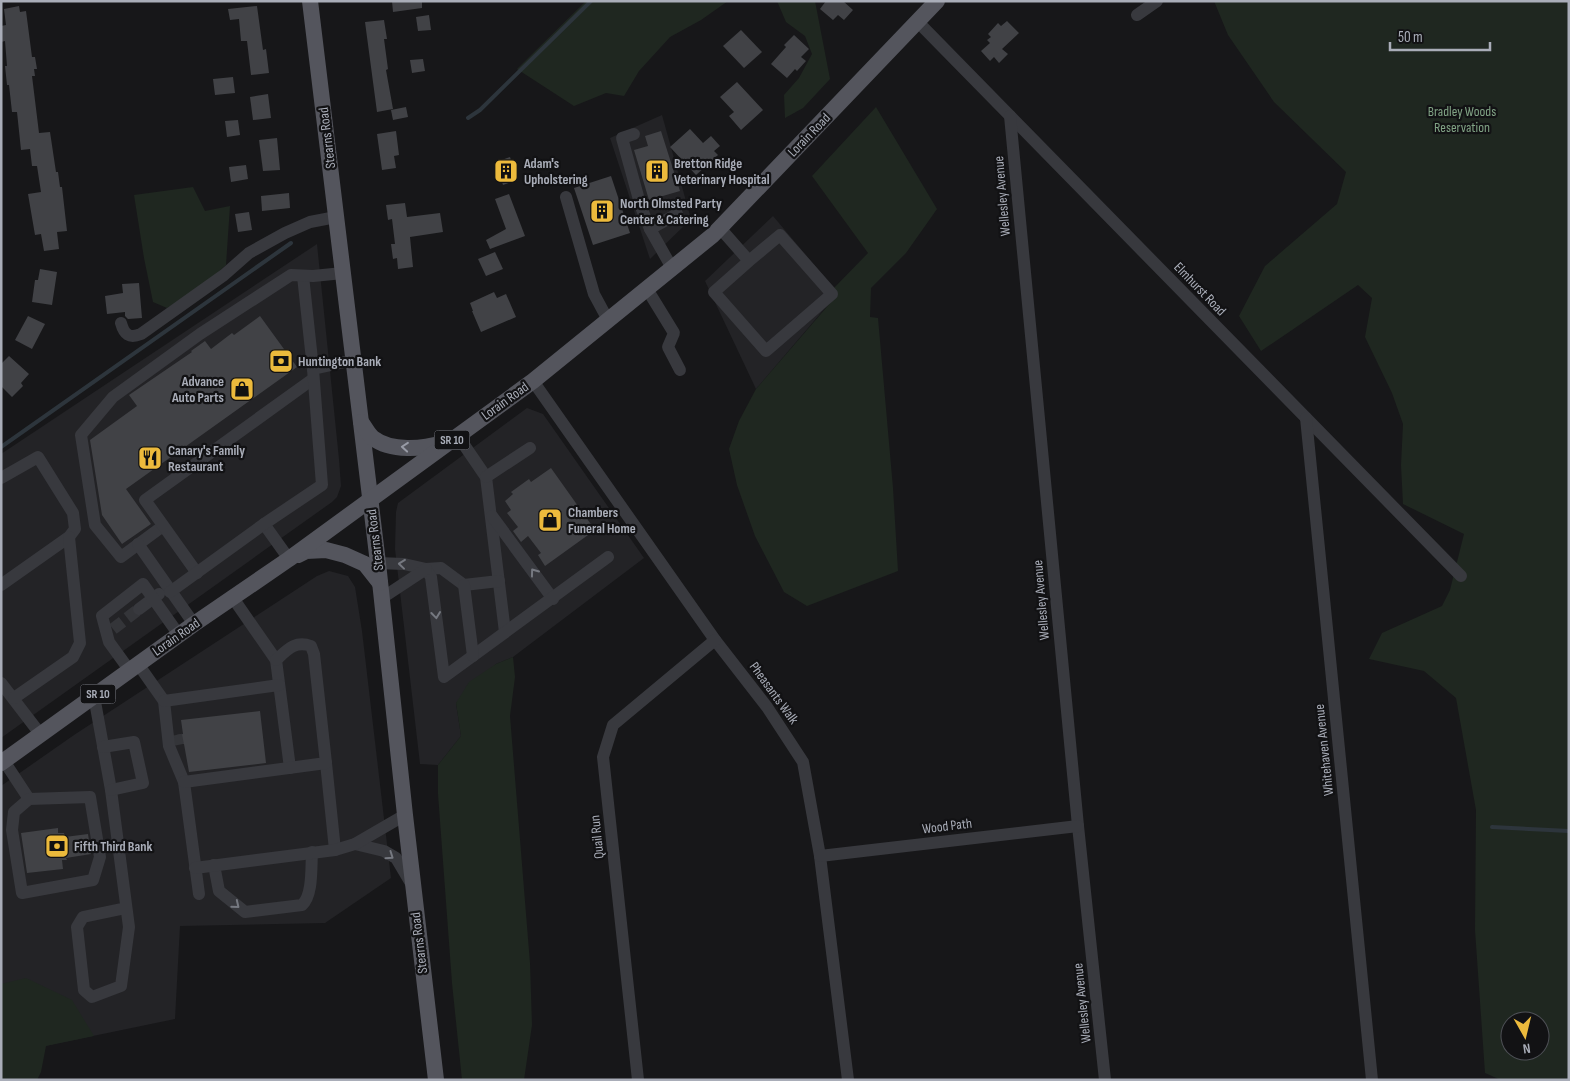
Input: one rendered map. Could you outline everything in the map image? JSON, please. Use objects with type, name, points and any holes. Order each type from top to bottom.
[{"type":"main road","name":"Stearns Road","points":[[310,1],[378,563],[436,1080]]},
{"type":"main road","name":"Lorain Road","points":[[2,762],[194,624],[289,559],[533,381],[672,268],[720,228],[937,1]]},
{"type":"main road","points":[[361,421],[371,437],[382,444],[404,448],[428,447],[455,438]]},
{"type":"main road","points":[[289,559],[306,551],[326,550],[345,555],[365,564],[381,590]]},
{"type":"street","points":[[1137,15],[1157,1]]},
{"type":"street","name":"Elmhurst Road","points":[[918,22],[1461,576]]},
{"type":"street","name":"Wellesley Avenue","points":[[1010,116],[1078,826],[1105,1080]]},
{"type":"street","points":[[634,134],[622,138],[650,229],[672,268]]},
{"type":"street","points":[[566,197],[594,294],[608,320]]},
{"type":"street","points":[[650,229],[677,214]]},
{"type":"street","points":[[121,323],[124,332],[135,337],[224,275],[249,253],[285,233],[306,224],[336,217]]},
{"type":"street","points":[[720,228],[749,262]]},
{"type":"street","points":[[780,234],[832,294],[766,351],[714,292],[749,262],[780,234]]},
{"type":"street","points":[[163,526],[121,557],[95,525],[82,435],[113,397],[200,334],[291,275],[343,273]]},
{"type":"street","points":[[139,610],[153,599],[197,573],[322,485],[303,276]]},
{"type":"street","points":[[647,288],[674,333],[668,347],[680,370]]},
{"type":"street","points":[[197,573],[145,500],[313,374],[354,360]]},
{"type":"street","name":"Pheasants Walk","points":[[533,381],[715,640],[767,707],[803,762],[820,856],[848,1080]]},
{"type":"street","name":"Whitehaven Avenue","points":[[1306,418],[1372,1080]]},
{"type":"street","points":[[455,438],[486,477],[505,632]]},
{"type":"street","points":[[486,477],[530,448]]},
{"type":"street","points":[[1,478],[38,457],[73,513],[75,529],[69,537],[1,585]]},
{"type":"street","points":[[491,514],[552,599]]},
{"type":"street","points":[[264,524],[289,559]]},
{"type":"street","points":[[14,698],[73,657],[80,643],[69,537]]},
{"type":"street","points":[[138,544],[194,624]]},
{"type":"street","points":[[426,569],[432,577],[444,677],[608,557]]},
{"type":"street","points":[[378,563],[404,564],[426,569],[441,568],[464,585],[500,581]]},
{"type":"street","points":[[381,590],[426,569]]},
{"type":"street","points":[[179,635],[143,584],[102,616],[110,631],[109,642],[134,667],[164,702],[169,746],[184,782],[199,894]]},
{"type":"street","points":[[464,585],[473,656]]},
{"type":"street","points":[[233,598],[276,660],[290,768]]},
{"type":"street","name":"Quail Run","points":[[638,1080],[603,757],[613,725],[715,640]]},
{"type":"street","points":[[276,660],[290,647],[303,643],[311,646],[314,654],[335,850]]},
{"type":"street","points":[[1,683],[41,735]]},
{"type":"street","points":[[164,702],[279,685]]},
{"type":"street","points":[[94,696],[111,790],[129,927],[121,986],[92,997],[84,990],[77,927],[83,918],[126,908]]},
{"type":"street","points":[[166,718],[177,740],[176,761]]},
{"type":"street","points":[[103,747],[134,742],[143,783],[111,790]]},
{"type":"street","points":[[2,762],[29,799]]},
{"type":"street","points":[[184,782],[326,763]]},
{"type":"street","points":[[90,797],[100,856],[93,880],[22,893],[12,830],[14,812],[29,799],[90,797]]},
{"type":"street","points":[[195,868],[335,850],[355,844],[405,815]]},
{"type":"street","name":"Wood Path","points":[[820,856],[1078,826]]},
{"type":"street","points":[[355,844],[384,851],[396,858],[413,886]]},
{"type":"street","points":[[214,865],[219,890],[245,912],[302,905],[307,901],[309,894],[312,852]]},
{"type":"shaded area","points":[[662,115],[691,219],[650,259],[610,138]]},
{"type":"shaded area","points":[[773,216],[838,293],[756,389],[705,281]]},
{"type":"shaded area","points":[[317,244],[339,459],[341,486],[337,497],[1,738],[1,454]]},
{"type":"shaded area","points":[[527,408],[543,414],[644,558],[513,657],[496,664],[456,703],[461,736],[438,765],[420,764],[395,549],[398,503]]},
{"type":"shaded area","points":[[329,571],[348,576],[355,587],[362,631],[391,878],[325,923],[180,926],[175,1019],[1,1055],[1,786],[74,735],[317,576]]},
{"type":"green space","points":[[586,1],[728,1],[701,20],[670,37],[639,71],[624,96],[606,93],[574,106],[517,69]]},
{"type":"green space","points":[[777,1],[815,1],[830,79],[803,108],[785,118],[784,95],[799,78],[812,54],[805,36],[786,22]]},
{"type":"green space","name":"Bradley Woods Reservation","points":[[1214,1],[1569,1],[1569,1080],[1501,1080],[1485,1073],[1475,930],[1476,810],[1456,698],[1424,671],[1369,659],[1382,633],[1442,606],[1450,590],[1464,534],[1403,504],[1401,465],[1403,424],[1392,393],[1365,337],[1372,298],[1358,285],[1261,351],[1239,316],[1265,266],[1337,204],[1346,172],[1274,102],[1228,35]]},
{"type":"green space","points":[[876,107],[937,209],[906,253],[871,288],[870,317],[878,318],[893,488],[898,571],[807,606],[784,592],[755,536],[737,485],[729,449],[739,421],[756,389],[838,294],[834,288],[868,253],[812,176]]},
{"type":"green space","points":[[193,187],[205,211],[230,206],[226,265],[205,285],[167,308],[153,302],[134,195]]},
{"type":"green space","points":[[513,657],[515,677],[510,716],[530,963],[532,1025],[524,1080],[462,1080],[452,983],[438,794],[438,765],[461,736],[456,703],[469,682],[496,664]]},
{"type":"green space","points":[[26,978],[72,1000],[94,1036],[46,1046],[41,1072],[37,1080],[1,1080],[1,984]]},
{"type":"building","points":[[392,1],[422,1],[422,8],[393,12]]},
{"type":"building","points":[[826,1],[843,1],[853,10],[844,20],[838,15],[833,20],[820,9]]},
{"type":"building","points":[[19,6],[20,12],[26,11],[32,57],[35,57],[37,69],[34,69],[35,76],[32,76],[39,133],[50,132],[56,172],[58,172],[60,187],[62,187],[67,231],[57,232],[59,249],[44,251],[41,234],[35,235],[28,194],[41,192],[37,166],[32,166],[30,149],[21,150],[17,112],[12,112],[9,85],[7,85],[5,41],[1,42],[1,26],[6,25],[4,9]]},
{"type":"building","points":[[257,6],[263,50],[266,49],[269,73],[251,75],[247,41],[241,41],[239,19],[230,20],[228,9]]},
{"type":"building","points":[[429,15],[431,30],[418,31],[416,17]]},
{"type":"building","points":[[384,20],[387,39],[384,39],[388,69],[386,70],[393,109],[377,112],[365,22]]},
{"type":"building","points":[[1007,21],[1019,33],[1002,49],[1008,54],[999,63],[994,57],[990,61],[981,51],[990,43],[987,40],[991,37],[988,34],[998,23],[1001,26]]},
{"type":"building","points":[[741,30],[762,52],[744,68],[723,46]]},
{"type":"building","points":[[794,35],[809,49],[801,57],[806,61],[787,78],[771,64],[786,47],[784,45]]},
{"type":"building","points":[[423,59],[425,71],[412,73],[410,60]]},
{"type":"building","points":[[233,77],[235,93],[215,95],[213,79]]},
{"type":"building","points":[[737,82],[763,110],[741,130],[729,116],[734,112],[720,97]]},
{"type":"building","points":[[268,94],[271,118],[253,120],[250,97]]},
{"type":"building","points":[[406,107],[408,117],[393,120],[391,110]]},
{"type":"building","points":[[238,120],[240,135],[227,137],[225,121]]},
{"type":"building","points":[[690,129],[703,143],[711,136],[720,146],[714,151],[718,155],[696,175],[670,147]]},
{"type":"building","points":[[396,131],[399,155],[394,156],[396,168],[382,170],[377,134]]},
{"type":"building","name":"Bretton Ridge Veterinary Hospital","points":[[661,131],[680,191],[649,200],[634,150],[648,146],[645,136]]},
{"type":"building","points":[[277,138],[280,170],[263,171],[259,140]]},
{"type":"building","name":"Adam's Upholstering","points":[[510,157],[517,180],[503,185],[496,162]]},
{"type":"building","points":[[246,165],[248,179],[231,182],[229,167]]},
{"type":"building","name":"North Olmsted Party Center & Catering","points":[[611,176],[630,233],[593,245],[574,188]]},
{"type":"building","points":[[289,193],[290,208],[262,211],[261,196]]},
{"type":"building","points":[[509,194],[525,236],[490,249],[486,240],[506,229],[495,199]]},
{"type":"building","points":[[405,203],[407,217],[440,213],[443,232],[410,237],[413,267],[398,269],[397,258],[393,259],[391,244],[395,244],[392,219],[388,220],[386,205]]},
{"type":"building","points":[[249,212],[252,230],[238,232],[235,214]]},
{"type":"building","points":[[495,252],[503,269],[486,276],[478,259]]},
{"type":"building","points":[[40,269],[57,272],[52,305],[32,302],[35,280],[38,280]]},
{"type":"building","points":[[139,283],[142,318],[128,319],[125,316],[125,312],[107,314],[105,296],[123,293],[122,284]]},
{"type":"building","points":[[494,292],[497,298],[506,294],[516,317],[481,332],[470,303]]},
{"type":"building","points":[[28,316],[45,324],[32,349],[15,340]]},
{"type":"building","points":[[260,316],[297,367],[126,489],[151,524],[122,544],[102,515],[90,440],[137,406],[129,395],[205,341],[211,349],[232,333],[234,335]]},
{"type":"building","points":[[9,356],[29,374],[21,383],[23,386],[12,397],[1,386],[1,364]]},
{"type":"building","name":"Chambers Funeral Home","points":[[551,468],[595,530],[545,566],[538,555],[541,553],[528,536],[521,542],[513,531],[518,527],[507,513],[511,510],[505,501],[513,494],[511,492],[529,479],[531,482]]},
{"type":"building","points":[[260,711],[266,763],[189,772],[184,744],[177,744],[176,735],[183,734],[181,720]]},
{"type":"building","name":"Fifth Third Bank","points":[[58,828],[58,833],[64,833],[65,837],[88,834],[91,854],[62,860],[63,869],[27,873],[21,833]]},
{"type":"waterway","points":[[468,118],[480,110],[591,1]]},
{"type":"waterway","points":[[1,447],[291,243]]},
{"type":"waterway","points":[[1492,827],[1569,831]]},
{"type":"tunnel","points":[[113,629],[139,609]]},
{"type":"tunnel","points":[[176,735],[178,745]]},
{"type":"place","name":"Adam's Upholstering","points":[[506,171]]},
{"type":"place","name":"Bretton Ridge Veterinary Hospital","points":[[657,171]]},
{"type":"place","name":"North Olmsted Party Center & Catering","points":[[602,211]]},
{"type":"place","name":"Huntington Bank","points":[[281,361]]},
{"type":"place","name":"Advance Auto Parts","points":[[242,389]]},
{"type":"place","name":"Canary's Family Restaurant","points":[[150,458]]},
{"type":"place","name":"Chambers Funeral Home","points":[[550,520]]},
{"type":"place","name":"Fifth Third Bank","points":[[57,846]]}]
